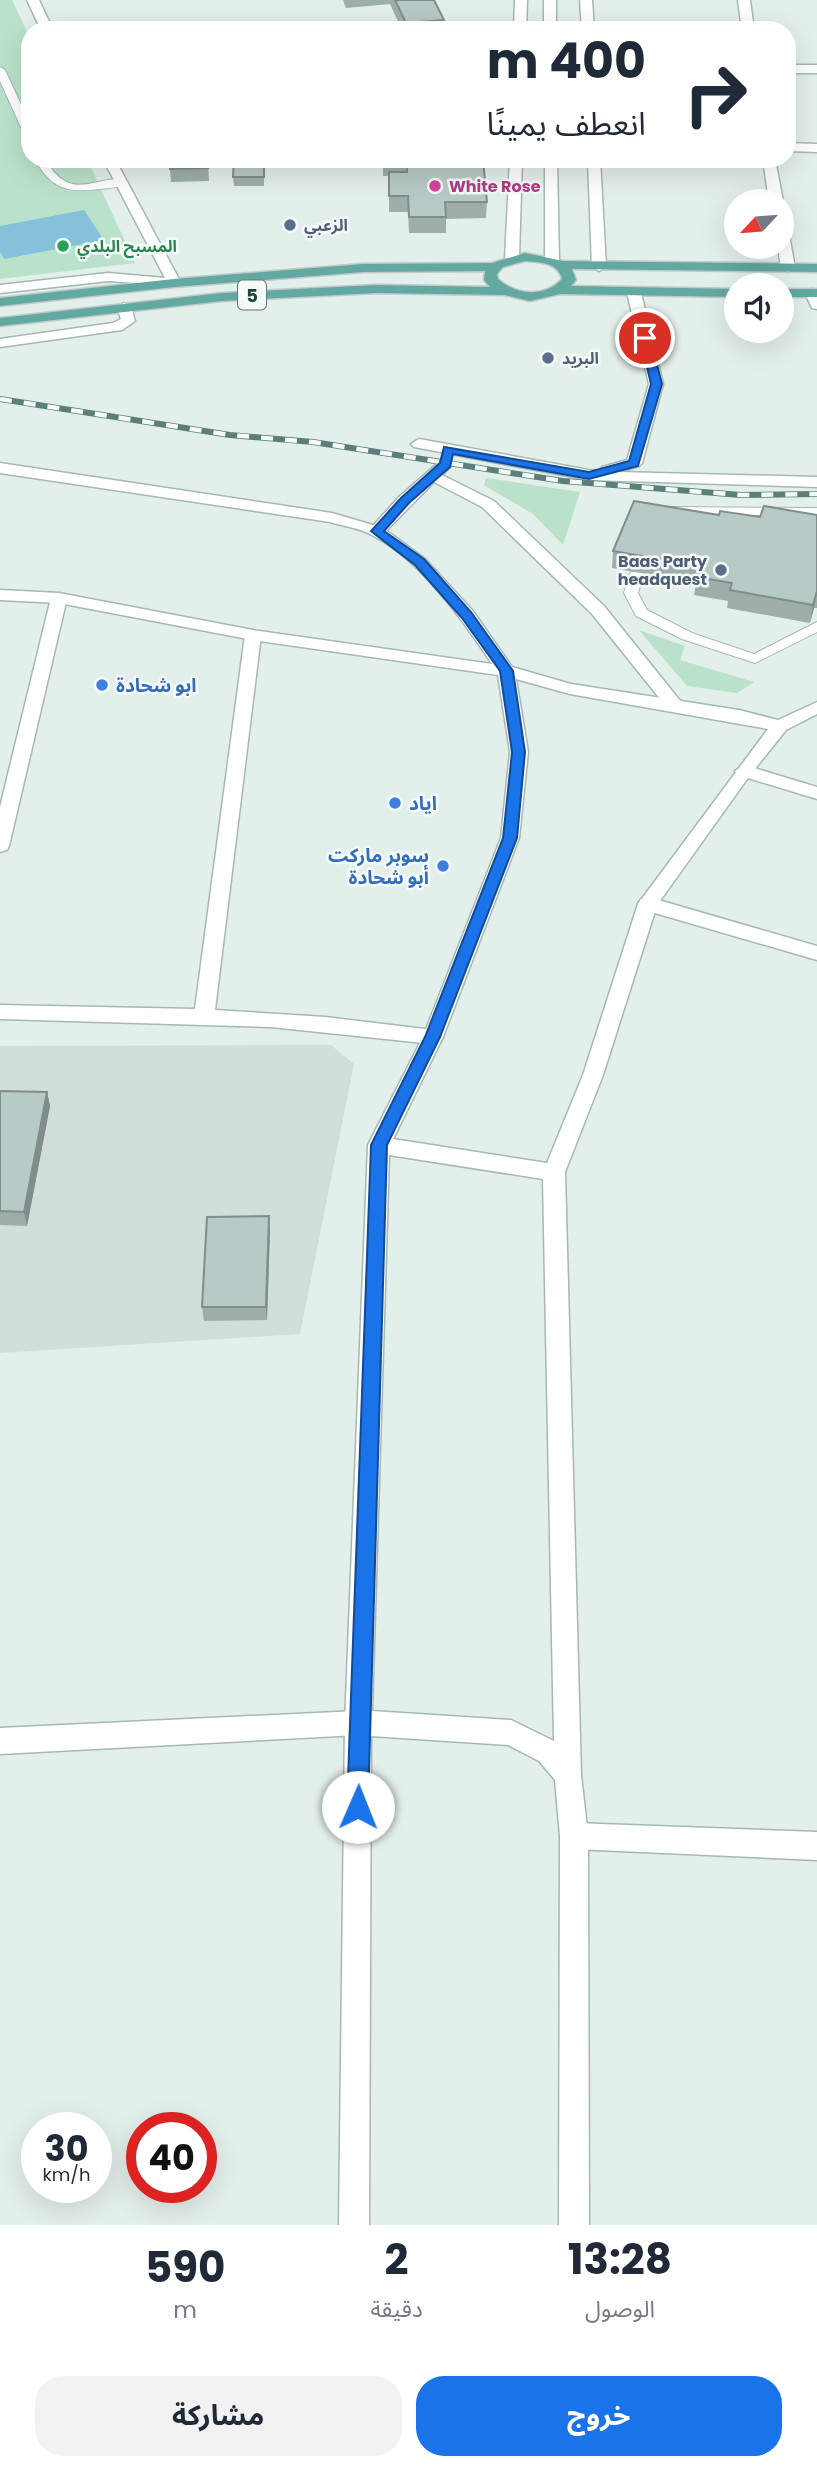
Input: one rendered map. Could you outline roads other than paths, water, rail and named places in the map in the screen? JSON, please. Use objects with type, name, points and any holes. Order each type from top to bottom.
[{"type":"main road","points":[[724,293],[559,290],[527,296],[505,291],[491,280],[490,274],[493,267],[512,258],[525,257],[599,267],[817,268]]},
{"type":"main road","points":[[556,262],[569,275],[569,280],[559,290]]},
{"type":"main road","name":"5","points":[[0,302],[174,283],[362,268],[493,267]]},
{"type":"main road","name":"5","points":[[0,322],[222,297],[376,289],[505,291]]},
{"type":"main road","points":[[794,294],[815,297]]},
{"type":"street","points":[[33,0],[43,21]]},
{"type":"street","points":[[520,21],[521,0]]},
{"type":"street","points":[[550,0],[550,21]]},
{"type":"street","points":[[586,0],[587,21]]},
{"type":"street","points":[[744,0],[747,21]]},
{"type":"street","points":[[796,69],[817,69]]},
{"type":"street","points":[[796,147],[817,148]]},
{"type":"street","points":[[114,168],[174,283]]},
{"type":"street","points":[[512,258],[516,168]]},
{"type":"street","points":[[551,168],[556,262]]},
{"type":"street","points":[[594,168],[599,267]]},
{"type":"street","points":[[770,168],[774,189]]},
{"type":"street","points":[[787,259],[789,268]]},
{"type":"street","points":[[0,289],[108,277],[174,283]]},
{"type":"street","points":[[589,475],[634,463],[656,384],[634,292]]},
{"type":"street","points":[[0,343],[117,327],[128,321],[124,307]]},
{"type":"street","points":[[419,444],[589,475],[817,482]]},
{"type":"street","points":[[377,531],[405,500],[446,464],[448,450]]},
{"type":"street","points":[[0,468],[332,518],[377,531],[419,562],[467,615],[506,671],[519,752],[510,838],[433,1037],[379,1145],[358,1723],[354,2225]]},
{"type":"street","points":[[433,476],[488,504],[598,610],[676,706]]},
{"type":"street","points":[[0,595],[60,598],[253,635],[506,671],[570,689],[739,716],[780,726]]},
{"type":"street","points":[[0,846],[60,598]]},
{"type":"street","points":[[204,1017],[253,635]]},
{"type":"street","points":[[575,2225],[574,1836],[568,1775],[554,1172],[593,1075],[648,904],[744,771],[780,726],[817,707]]},
{"type":"street","points":[[744,771],[817,793]]},
{"type":"street","points":[[648,904],[817,953]]},
{"type":"street","points":[[0,1012],[204,1017],[389,1030],[433,1037]]},
{"type":"street","points":[[379,1145],[554,1172]]},
{"type":"street","points":[[0,1741],[358,1723],[512,1733],[548,1752],[568,1775]]},
{"type":"street","points":[[574,1836],[817,1846]]},
{"type":"lane","points":[[0,70],[21,116]]},
{"type":"lane","points":[[44,168],[47,175],[57,183],[73,188],[121,183]]},
{"type":"lane","points":[[653,513],[689,510],[817,512]]},
{"type":"lane","points":[[637,573],[631,593],[641,613],[687,636],[755,659],[817,626]]},
{"type":"water","points":[[84,210],[104,240],[4,259],[0,252],[0,226]]},
{"type":"railway","points":[[0,399],[230,435],[313,442],[563,481],[741,495],[817,494]]},
{"type":"place","name":"White Rose","points":[[435,186]]},
{"type":"place","name":"الزعبي","points":[[290,225]]},
{"type":"place","name":"المسبح البلدي","points":[[63,246]]},
{"type":"place","name":"البريد","points":[[548,358]]},
{"type":"place","name":"Baas Party headquest","points":[[721,570]]},
{"type":"place","name":"ابو شحادة","points":[[102,685]]},
{"type":"place","name":"اياد","points":[[395,803]]},
{"type":"place","name":"سوبر ماركت أبو شحادة","points":[[443,866]]}]
